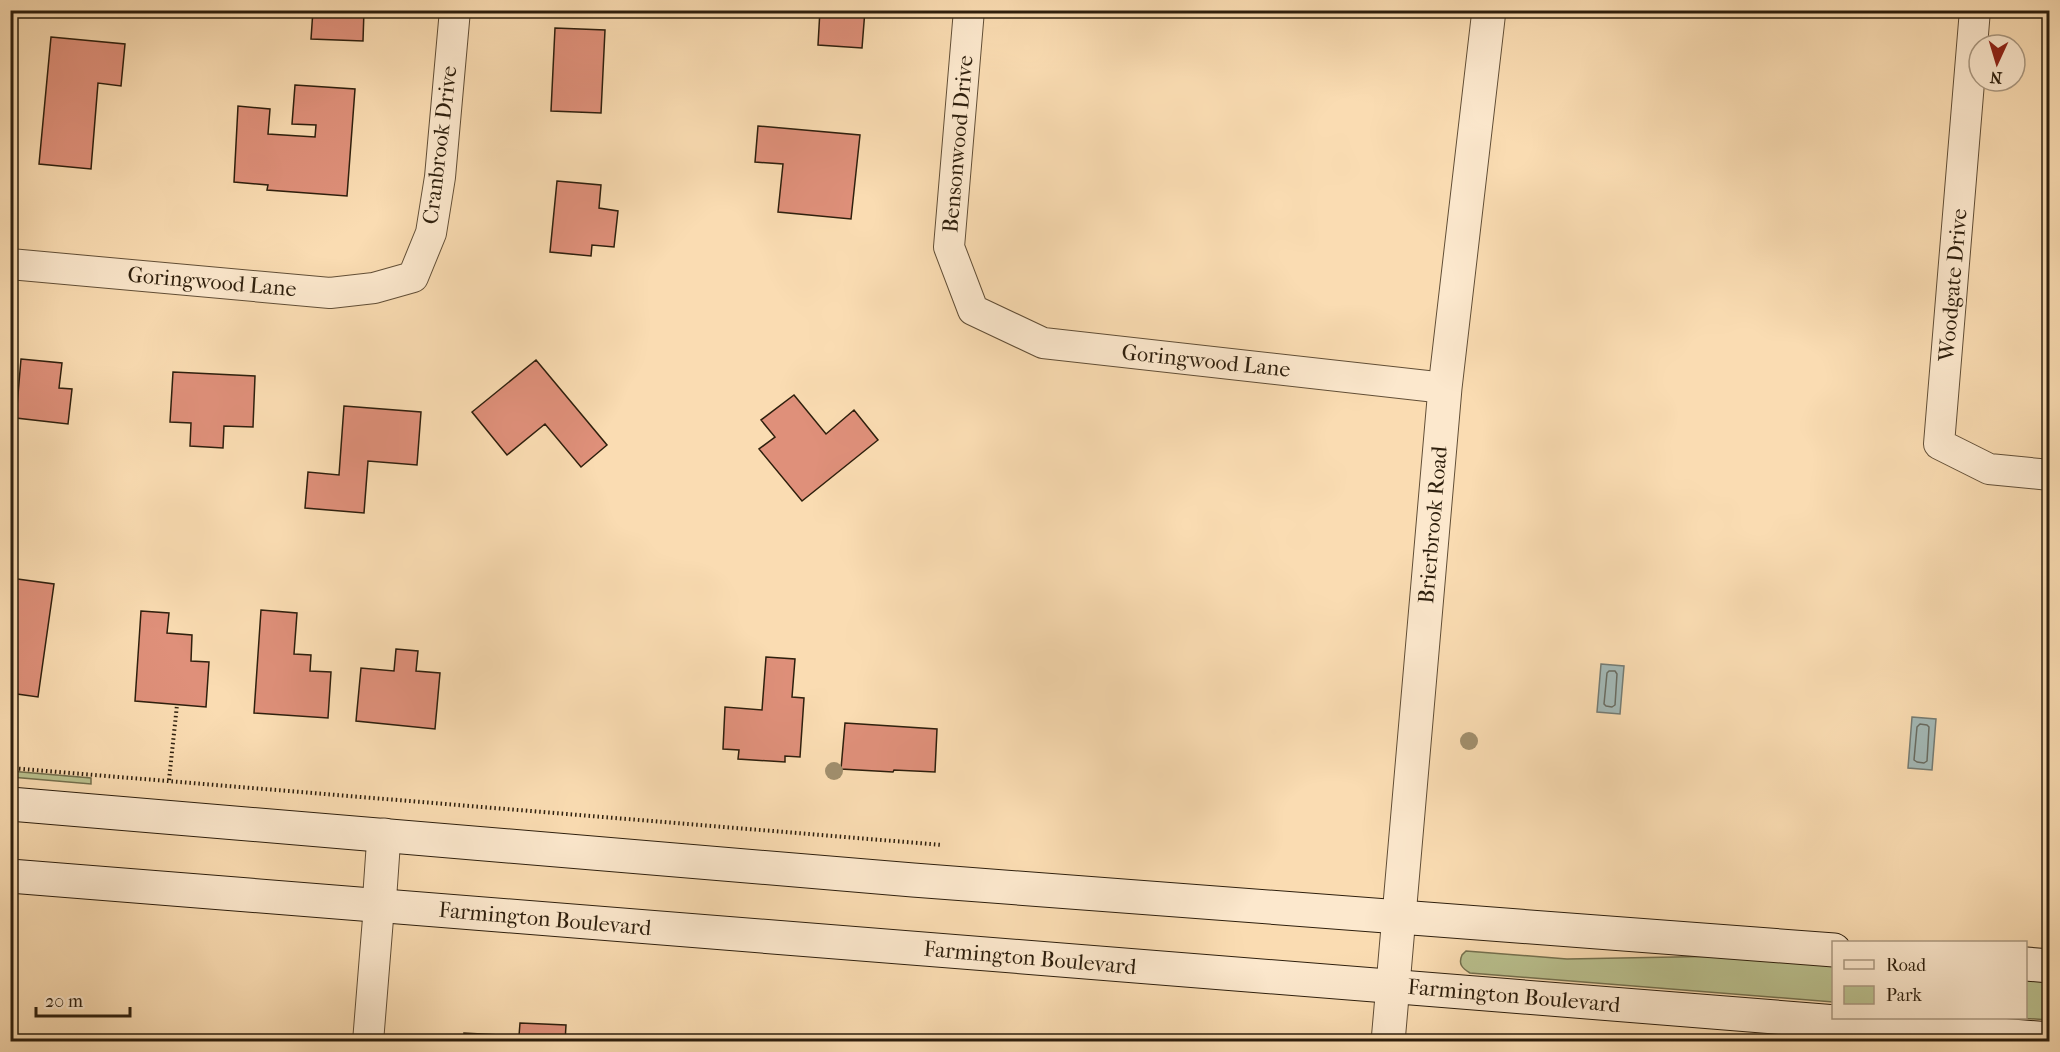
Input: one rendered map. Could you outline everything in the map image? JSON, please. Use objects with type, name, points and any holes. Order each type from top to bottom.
[{"type":"main road","name":"Brierbrook Road","points":[[1388,1041],[1445,388],[1489,10]]},
{"type":"main road","points":[[10,804],[913,880],[1832,950]]},
{"type":"main road","points":[[379,906],[384,835]]},
{"type":"main road","name":"Farmington Boulevard","points":[[10,876],[2049,1039]]},
{"type":"main road","points":[[2027,964],[2049,966]]},
{"type":"street","name":"Cranbrook Drive","points":[[413,277],[431,233],[440,177],[455,10]]},
{"type":"street","name":"Bensonwood Drive","points":[[969,10],[949,247],[973,310]]},
{"type":"street","name":"Woodgate Drive","points":[[1975,10],[1940,444],[1989,469],[2049,475]]},
{"type":"street","name":"Goringwood Lane","points":[[10,264],[330,293],[374,288],[413,277]]},
{"type":"street","name":"Goringwood Lane","points":[[973,310],[1043,343],[1445,388]]},
{"type":"street","points":[[368,1041],[379,906]]},
{"type":"path","points":[[169,790],[177,705]]},
{"type":"path","points":[[10,768],[942,845]]},
{"type":"green space","points":[[10,771],[91,778],[91,784],[11,777]]},
{"type":"green space","points":[[1466,951],[1567,959],[1729,956],[1832,964],[1832,1002],[1470,973],[1461,963],[1462,955]]},
{"type":"green space","points":[[2027,980],[2049,982],[2049,1020],[2027,1019]]},
{"type":"water","points":[[1601,664],[1624,666],[1620,714],[1597,712]]},
{"type":"water","points":[[1912,717],[1936,719],[1932,770],[1908,768]]},
{"type":"building","points":[[313,10],[364,10],[363,41],[311,39]]},
{"type":"building","points":[[820,10],[865,10],[862,48],[818,45]]},
{"type":"building","points":[[555,28],[605,30],[601,113],[551,111]]},
{"type":"building","points":[[51,37],[125,44],[121,86],[98,83],[91,169],[39,164]]},
{"type":"building","points":[[295,85],[355,89],[347,196],[267,190],[268,185],[234,182],[238,106],[270,109],[268,134],[315,137],[316,125],[292,124]]},
{"type":"building","points":[[758,126],[860,135],[851,219],[778,212],[783,164],[755,162]]},
{"type":"building","points":[[557,181],[601,185],[599,208],[618,211],[614,247],[592,245],[591,256],[550,252]]},
{"type":"building","points":[[21,359],[62,363],[59,388],[72,389],[68,424],[16,418]]},
{"type":"building","points":[[536,360],[607,445],[581,467],[545,424],[507,455],[472,412]]},
{"type":"building","points":[[173,372],[255,376],[253,427],[224,426],[223,448],[190,446],[191,423],[170,422]]},
{"type":"building","points":[[794,395],[826,434],[854,410],[878,440],[802,501],[759,449],[775,437],[761,420]]},
{"type":"building","points":[[344,406],[421,412],[417,465],[368,461],[364,513],[305,508],[308,472],[339,475]]},
{"type":"building","points":[[10,578],[54,584],[38,697],[10,693]]},
{"type":"building","points":[[261,610],[297,613],[294,654],[311,655],[310,671],[331,672],[328,718],[254,713]]},
{"type":"building","points":[[141,611],[169,613],[167,633],[192,635],[191,661],[209,662],[206,707],[135,701]]},
{"type":"building","points":[[396,649],[418,651],[416,671],[440,673],[435,729],[356,721],[361,668],[394,671]]},
{"type":"building","points":[[766,657],[795,659],[792,697],[804,698],[800,757],[785,756],[785,762],[738,759],[739,750],[723,749],[725,707],[762,710]]},
{"type":"building","points":[[845,723],[937,729],[935,772],[841,769]]},
{"type":"building","points":[[520,1023],[566,1025],[565,1042],[464,1042],[464,1033],[519,1036]]}]
